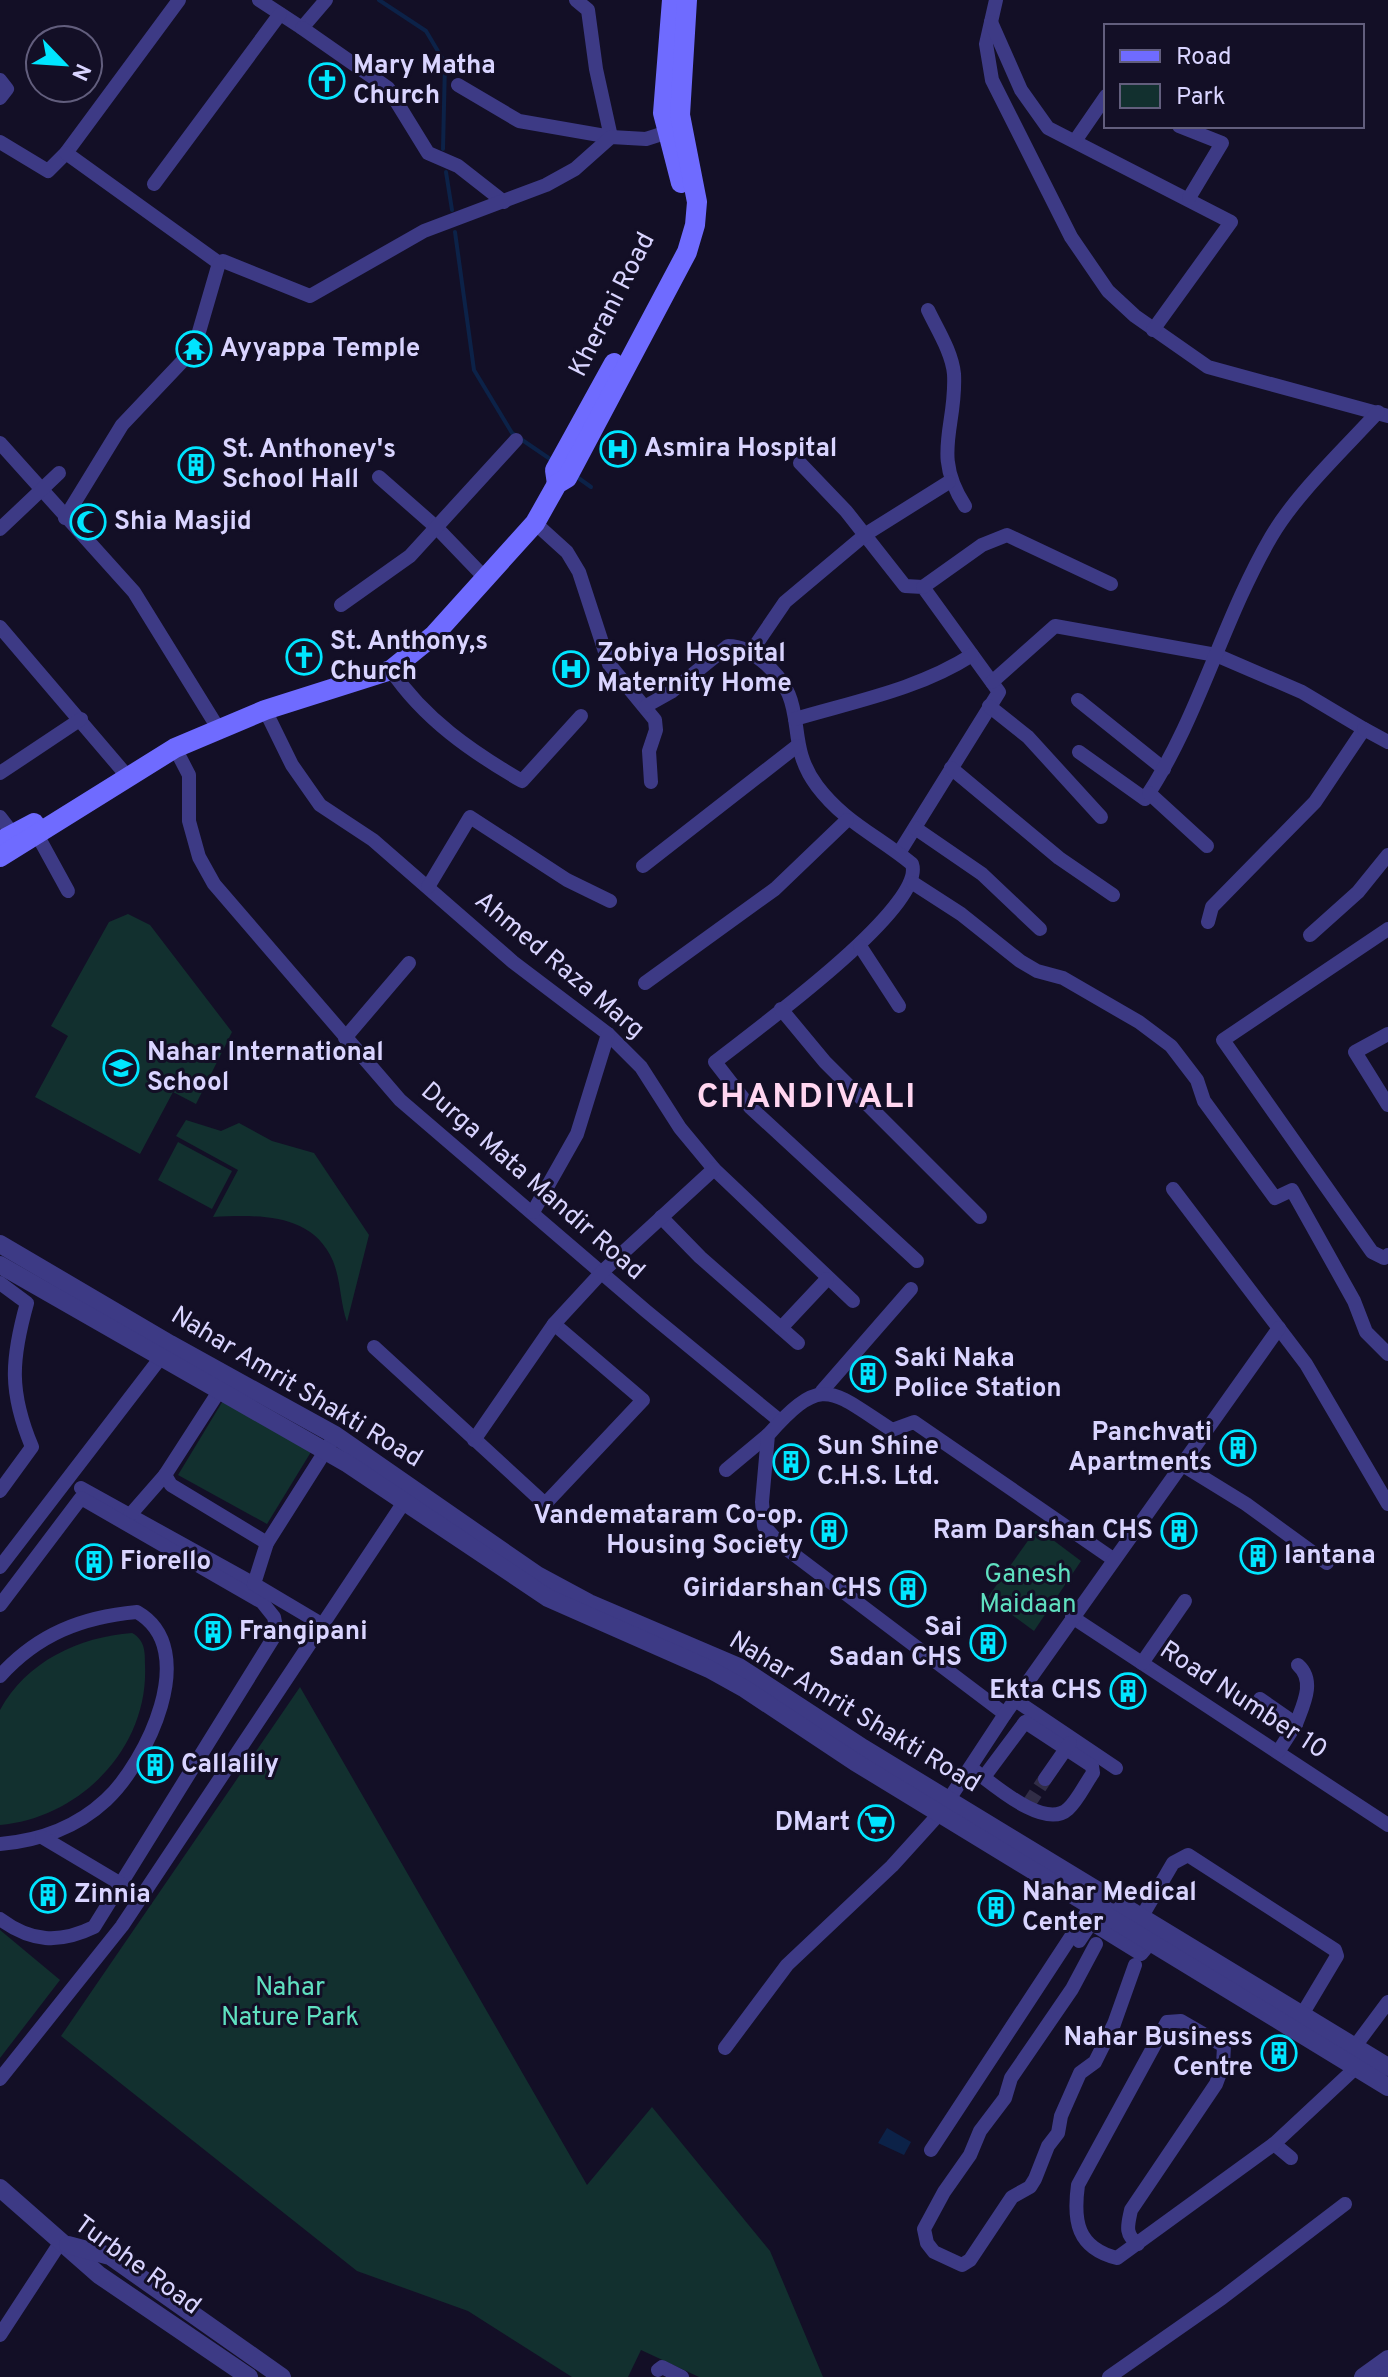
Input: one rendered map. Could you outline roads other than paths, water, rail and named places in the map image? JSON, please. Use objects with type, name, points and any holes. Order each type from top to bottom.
[{"type":"main road","name":"Kherani Road","points":[[0,857],[21,837],[95,785],[107,788],[175,748],[218,728],[391,670],[434,635],[535,523],[654,317],[687,252],[695,225],[696,186],[675,130],[663,113],[672,0]]},
{"type":"main road","name":"Kherani Road","points":[[675,130],[680,115],[687,0]]},
{"type":"street","points":[[0,142],[48,171],[66,153],[179,0]]},
{"type":"street","points":[[259,0],[388,88],[428,153],[458,166],[504,202]]},
{"type":"street","points":[[302,28],[326,0]]},
{"type":"street","points":[[576,0],[588,10],[596,69],[611,137]]},
{"type":"street","points":[[996,0],[986,53],[992,80],[1071,237],[1108,291],[1153,330],[1208,367],[1383,414],[1272,534],[1164,769],[1145,799],[1131,792],[1079,752]]},
{"type":"street","points":[[154,184],[253,55],[280,14]]},
{"type":"street","points":[[991,22],[1021,90],[1048,128],[1231,222],[1153,330]]},
{"type":"street","points":[[0,80],[7,89],[0,98]]},
{"type":"street","points":[[458,85],[519,121],[611,137],[646,139],[675,130]]},
{"type":"street","points":[[1075,141],[1104,100]]},
{"type":"street","points":[[1184,128],[1222,143],[1189,198]]},
{"type":"street","points":[[219,263],[223,261],[243,267],[310,296],[424,231],[504,202],[575,169],[611,137]]},
{"type":"street","points":[[66,153],[219,263]]},
{"type":"street","points":[[65,518],[122,425],[194,349],[219,263]]},
{"type":"street","points":[[928,310],[954,374],[947,438],[949,482],[965,506]]},
{"type":"street","points":[[341,605],[410,556],[516,440]]},
{"type":"street","points":[[0,443],[134,592],[218,728]]},
{"type":"street","points":[[800,463],[866,534],[905,586],[923,587],[982,545],[1007,535],[1111,584]]},
{"type":"street","points":[[0,529],[59,473]]},
{"type":"street","points":[[379,477],[437,528],[486,579]]},
{"type":"street","points":[[751,652],[785,602],[866,534],[949,482]]},
{"type":"street","points":[[535,523],[567,552],[579,572],[609,664],[655,720],[656,730],[649,751],[651,782]]},
{"type":"street","points":[[899,853],[999,692],[923,587]]},
{"type":"street","points":[[992,682],[1055,626],[1216,655],[1302,692],[1388,742]]},
{"type":"street","points":[[0,627],[128,777]]},
{"type":"street","points":[[646,706],[671,692],[728,646],[751,652],[779,674],[791,693],[797,746],[816,785],[847,820],[912,864],[913,883],[860,946],[715,1062],[750,1107],[917,1261]]},
{"type":"street","points":[[795,719],[942,675],[972,655]]},
{"type":"street","points":[[391,670],[405,691],[449,733],[522,781],[581,716]]},
{"type":"street","points":[[1078,700],[1164,769]]},
{"type":"street","points":[[989,706],[1028,737],[1101,817]]},
{"type":"street","name":"Ahmed Raza Marg","points":[[265,710],[292,765],[320,805],[373,840],[513,962],[608,1034],[638,1063],[680,1128],[714,1169],[853,1301]]},
{"type":"street","points":[[0,773],[81,719]]},
{"type":"street","points":[[1208,922],[1212,907],[1315,802],[1364,729]]},
{"type":"street","points":[[643,866],[797,746]]},
{"type":"street","name":"Durga Mata Mandir Road","points":[[175,748],[189,775],[189,821],[199,857],[214,884],[400,1100],[661,1324],[780,1421]]},
{"type":"street","points":[[951,768],[1059,858],[1113,895]]},
{"type":"street","points":[[1149,793],[1207,846]]},
{"type":"street","points":[[0,817],[68,891]]},
{"type":"street","points":[[428,887],[470,817],[567,880],[610,901]]},
{"type":"street","points":[[645,983],[775,889],[847,820]]},
{"type":"street","points":[[915,828],[982,874],[1040,929]]},
{"type":"street","points":[[1310,935],[1358,892],[1388,855]]},
{"type":"street","points":[[913,883],[961,914],[1020,961],[1037,971],[1063,978],[1139,1022],[1171,1046],[1197,1080],[1204,1101],[1275,1198],[1292,1190],[1354,1301],[1366,1332],[1388,1354]]},
{"type":"street","points":[[1388,929],[1223,1040],[1372,1252],[1384,1258],[1388,1255]]},
{"type":"street","points":[[860,946],[899,1006]]},
{"type":"street","points":[[345,1038],[409,963]]},
{"type":"street","points":[[781,1009],[825,1062],[980,1217]]},
{"type":"street","points":[[533,1212],[577,1134],[608,1034]]},
{"type":"street","points":[[1388,1034],[1355,1052],[1388,1105]]},
{"type":"street","points":[[474,1440],[554,1324],[602,1272],[714,1169]]},
{"type":"street","points":[[1173,1189],[1306,1364],[1388,1504]]},
{"type":"street","points":[[661,1217],[700,1257],[798,1343]]},
{"type":"street","name":"Nahar Amrit Shakti Road","points":[[0,1244],[166,1352],[302,1428],[325,1451],[409,1495]]},
{"type":"street","name":"Nahar Amrit Shakti Road","points":[[0,1265],[36,1293],[166,1352]]},
{"type":"street","points":[[781,1328],[827,1279]]},
{"type":"street","points":[[0,1283],[27,1303],[17,1341],[13,1378],[18,1414],[32,1447],[0,1491]]},
{"type":"street","points":[[726,1470],[809,1396],[822,1391],[911,1289]]},
{"type":"street","points":[[374,1347],[545,1504],[643,1400],[554,1324]]},
{"type":"street","points":[[725,2048],[787,1965],[892,1866],[945,1807],[1072,1617],[1279,1328]]},
{"type":"street","points":[[0,1567],[166,1352]]},
{"type":"street","points":[[130,1515],[165,1475],[223,1384]]},
{"type":"street","points":[[822,1391],[836,1394],[892,1430],[914,1422],[1113,1559]]},
{"type":"street","name":"Nahar Amrit Shakti Road","points":[[302,1428],[335,1435],[409,1495],[548,1598],[712,1663],[1356,2058],[1388,2087]]},
{"type":"street","points":[[254,1584],[267,1543],[335,1435]]},
{"type":"street","points":[[768,1435],[762,1502],[764,1526],[780,1544],[1005,1714]]},
{"type":"street","points":[[1181,1464],[1246,1504],[1327,1563]]},
{"type":"street","points":[[165,1475],[171,1485],[267,1543]]},
{"type":"street","points":[[81,1488],[323,1625]]},
{"type":"street","points":[[0,2079],[122,1926],[409,1495]]},
{"type":"street","points":[[0,1605],[81,1498],[262,1602],[274,1617],[277,1632],[94,1927],[73,1937],[24,1937],[0,1919]]},
{"type":"street","points":[[1142,1663],[1185,1601]]},
{"type":"street","points":[[0,1676],[39,1641],[84,1620],[108,1615],[137,1612],[157,1628],[163,1644],[165,1670],[158,1719],[137,1764],[105,1802],[85,1817],[42,1837],[0,1844]]},
{"type":"street","name":"Road Number 10","points":[[1072,1617],[1388,1825]]},
{"type":"street","points":[[1278,1752],[1296,1724],[1307,1690],[1307,1678],[1298,1665]]},
{"type":"street","points":[[1260,1699],[1296,1724]]},
{"type":"street","points":[[971,1768],[1038,1815],[1061,1814],[1069,1808],[1093,1773],[1092,1766],[1069,1744],[1015,1700]]},
{"type":"street","points":[[984,1777],[1022,1722],[1116,1768]]},
{"type":"street","points":[[1045,1779],[1069,1744]]},
{"type":"street","points":[[178,1791],[203,1805]]},
{"type":"street","points":[[42,1837],[121,1884]]},
{"type":"street","points":[[1138,1924],[1173,1863],[1188,1855],[1335,1950],[1337,1956],[1297,2022]]},
{"type":"street","points":[[931,2150],[1096,1898]]},
{"type":"street","name":"Nahar Amrit Shakti Road","points":[[1138,1924],[1151,1942],[1297,2022]]},
{"type":"street","points":[[1062,1950],[1071,1951],[1089,1926],[1094,1925],[1141,1954],[1151,1942]]},
{"type":"street","points":[[1096,1944],[1072,1989],[1011,2078],[1001,2106],[980,2131],[970,2155],[944,2192],[924,2229],[927,2243],[934,2252],[962,2265],[981,2246],[983,2235],[1012,2197],[1030,2187],[1048,2146],[1058,2133],[1061,2116],[1080,2073],[1095,2062],[1114,2024],[1135,1965]]},
{"type":"street","points":[[1138,2244],[1130,2238],[1127,2230],[1131,2210],[1216,2084],[1223,2065],[1224,2046],[1181,2021],[1167,2022],[1078,2185],[1074,2213],[1087,2244],[1100,2254],[1117,2258],[1138,2244],[1274,2144],[1356,2058],[1388,2002]]},
{"type":"street","points":[[997,2049],[1021,2063]]},
{"type":"street","name":"Nahar Amrit Shakti Road","points":[[1356,2058],[1388,2067]]},
{"type":"street","points":[[988,2064],[1011,2078]]},
{"type":"street","points":[[1274,2144],[1291,2158]]},
{"type":"street","name":"Turbhe Road","points":[[0,2188],[99,2275],[249,2377]]},
{"type":"street","points":[[1109,2377],[1222,2298],[1345,2204]]},
{"type":"street","points":[[0,2335],[60,2243],[110,2256],[282,2377]]},
{"type":"street","points":[[1363,2377],[1388,2359]]},
{"type":"street","points":[[658,2370],[662,2367],[682,2377]]},
{"type":"water","points":[[887,2128],[911,2142],[904,2155],[878,2143]]},
{"type":"waterway","points":[[379,0],[426,31],[445,63],[443,149]]},
{"type":"waterway","points":[[446,172],[452,210]]},
{"type":"waterway","points":[[455,232],[474,370],[512,433],[553,461]]},
{"type":"waterway","points":[[577,477],[591,487]]},
{"type":"tunnel","points":[[1028,1805],[1045,1779]]},
{"type":"place","name":"Mary Matha Church","points":[[327,81]]},
{"type":"place","name":"Ayyappa Temple","points":[[194,349]]},
{"type":"place","name":"Asmira Hospital","points":[[618,449]]},
{"type":"place","name":"St. Anthoney's School Hall","points":[[196,465]]},
{"type":"place","name":"Shia Masjid","points":[[88,522]]},
{"type":"place","name":"St. Anthony,s Church","points":[[304,657]]},
{"type":"place","name":"Zobiya Hospital Maternity Home","points":[[571,669]]},
{"type":"place","name":"Nahar International School","points":[[121,1068]]},
{"type":"place","name":"Saki Naka Police Station","points":[[868,1374]]},
{"type":"place","name":"Panchvati Apartments","points":[[1238,1448]]},
{"type":"place","name":"Sun Shine C.H.S. Ltd.","points":[[791,1462]]},
{"type":"place","name":"Vandemataram Co-op. Housing Society","points":[[829,1531]]},
{"type":"place","name":"Ram Darshan CHS","points":[[1179,1531]]},
{"type":"place","name":"lantana","points":[[1258,1556]]},
{"type":"place","name":"Fiorello","points":[[94,1562]]},
{"type":"place","name":"Giridarshan CHS","points":[[908,1589]]},
{"type":"place","name":"Frangipani","points":[[213,1632]]},
{"type":"place","name":"Sai Sadan CHS","points":[[988,1643]]},
{"type":"place","name":"Ekta CHS","points":[[1128,1691]]},
{"type":"place","name":"Callalily","points":[[155,1765]]},
{"type":"place","name":"DMart","points":[[876,1823]]},
{"type":"place","name":"Zinnia","points":[[48,1895]]},
{"type":"place","name":"Nahar Medical Center","points":[[996,1908]]},
{"type":"place","name":"Nahar Business Centre","points":[[1279,2053]]},
{"type":"district","name":"CHANDIVALI","points":[[807,1098]]},
{"type":"park label","name":"Ganesh Maidaan","points":[[1028,1590]]},
{"type":"park label","name":"Nahar Nature Park","points":[[290,2003]]}]
